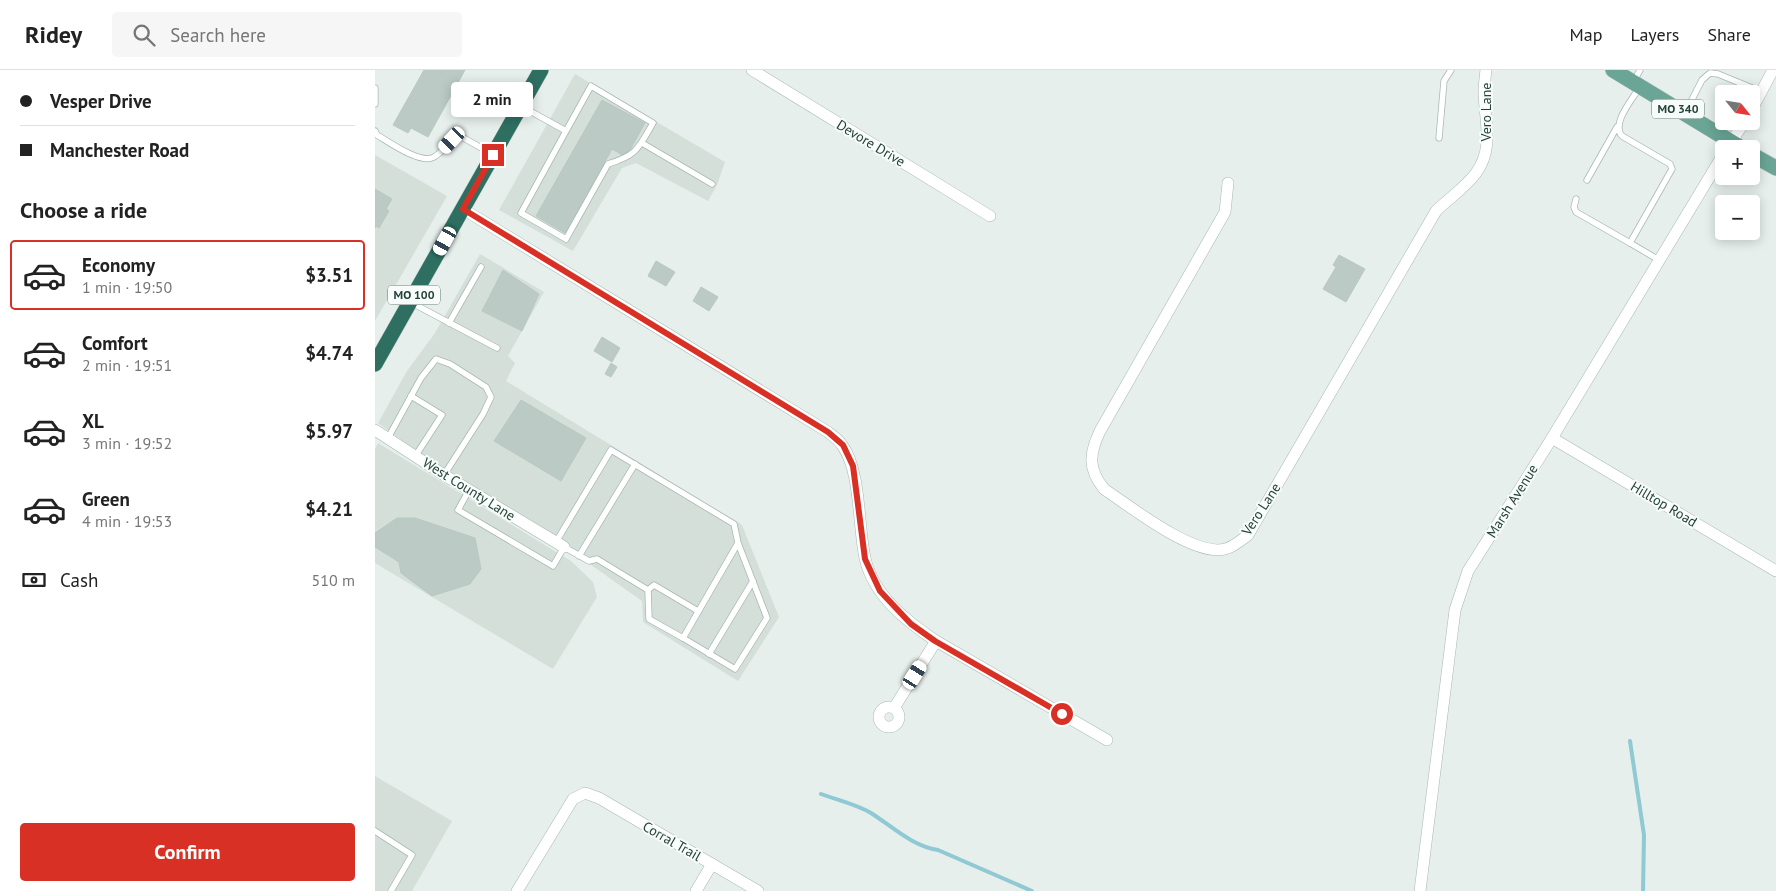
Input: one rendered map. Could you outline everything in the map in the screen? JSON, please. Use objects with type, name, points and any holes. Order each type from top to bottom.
[{"type":"highway","name":"MO 100","points":[[375,364],[541,70]]},
{"type":"main road","name":"MO 340","points":[[1613,70],[1638,80],[1720,140]]},
{"type":"main road","points":[[1760,159],[1776,168]]},
{"type":"street","name":"Devore Drive","points":[[752,70],[991,216]]},
{"type":"street","name":"Vero Lane","points":[[1228,183],[1225,212],[1100,431],[1093,446],[1091,462],[1098,481],[1104,489],[1183,541],[1212,550],[1225,549],[1248,535],[1436,211],[1477,172],[1487,144],[1488,126],[1484,92],[1486,70]]},
{"type":"street","points":[[1760,95],[1773,70]]},
{"type":"street","name":"Marsh Avenue","points":[[1420,891],[1457,602],[1468,571],[1552,438],[1659,260],[1715,173]]},
{"type":"street","points":[[463,209],[828,432],[843,445],[853,466],[865,559],[872,578],[893,606],[911,624],[935,641],[1107,740]]},
{"type":"street","name":"West County Lane","points":[[375,430],[417,455],[444,475],[560,544]]},
{"type":"street","name":"Hilltop Road","points":[[1552,438],[1776,571]]},
{"type":"street","points":[[894,708],[935,641]]},
{"type":"street","name":"Corral Trail","points":[[517,891],[573,799],[585,794],[599,798],[758,891]]},
{"type":"street","points":[[696,891],[712,864]]},
{"type":"lane","points":[[1439,138],[1445,81],[1450,72],[1442,70]]},
{"type":"lane","points":[[1685,114],[1707,70]]},
{"type":"lane","points":[[1702,80],[1710,73],[1718,74],[1762,92]]},
{"type":"lane","points":[[1587,180],[1617,127],[1638,80]]},
{"type":"lane","points":[[591,86],[653,123],[642,143],[629,158],[608,164],[567,239],[521,213],[591,86]]},
{"type":"lane","points":[[375,88],[375,104]]},
{"type":"lane","points":[[521,106],[566,131]]},
{"type":"lane","points":[[1617,127],[1622,136],[1670,164],[1672,169],[1630,243]]},
{"type":"lane","points":[[375,131],[377,135],[420,159],[432,158],[452,140],[463,137],[493,155]]},
{"type":"lane","points":[[642,143],[712,184]]},
{"type":"lane","points":[[1576,199],[1574,208],[1577,212],[1659,260]]},
{"type":"lane","points":[[449,323],[481,268]]},
{"type":"lane","points":[[410,302],[497,348]]},
{"type":"lane","points":[[388,438],[421,378],[436,359],[450,364],[485,387],[491,397],[483,414],[444,475]]},
{"type":"lane","points":[[411,396],[442,415],[417,455]]},
{"type":"lane","points":[[469,490],[457,510],[553,566],[560,544],[611,450],[734,524],[738,543],[767,618],[735,669],[649,619],[648,590]]},
{"type":"lane","points":[[579,556],[635,464]]},
{"type":"lane","points":[[683,638],[738,543]]},
{"type":"lane","points":[[560,544],[589,561],[597,559],[648,590]]},
{"type":"lane","points":[[709,654],[753,581]]},
{"type":"lane","points":[[648,590],[654,585],[699,611]]},
{"type":"lane","points":[[375,831],[412,855],[391,891]]},
{"type":"shaded area","points":[[575,74],[725,162],[717,185],[708,201],[636,163],[622,168],[573,251],[499,210]]},
{"type":"shaded area","points":[[375,155],[447,196],[375,321]]},
{"type":"shaded area","points":[[480,254],[544,292],[508,356],[515,363],[506,381],[742,525],[779,617],[738,681],[643,622],[642,601],[546,533],[459,481],[378,423],[407,371],[435,333]]},
{"type":"shaded area","points":[[378,443],[571,561],[593,582],[597,597],[553,669],[375,563],[375,449]]},
{"type":"shaded area","points":[[375,776],[452,821],[412,891],[375,891]]},
{"type":"building","points":[[424,70],[465,70],[428,137],[411,128],[408,133],[393,125]]},
{"type":"building","points":[[602,100],[645,123],[626,157],[612,149],[565,233],[536,216]]},
{"type":"building","points":[[375,189],[392,199],[386,209],[389,211],[379,228],[376,226],[375,228]]},
{"type":"building","points":[[1339,255],[1365,269],[1346,302],[1323,289],[1336,267],[1333,265]]},
{"type":"building","points":[[656,261],[675,272],[666,286],[648,276]]},
{"type":"building","points":[[503,270],[539,294],[522,331],[482,311]]},
{"type":"building","points":[[701,287],[718,297],[709,311],[693,301]]},
{"type":"building","points":[[602,337],[620,348],[612,362],[594,351]]},
{"type":"building","points":[[611,363],[617,367],[611,377],[605,374]]},
{"type":"building","points":[[521,400],[586,438],[561,481],[494,441]]},
{"type":"building","points":[[397,518],[415,518],[475,538],[481,569],[470,584],[432,596],[401,573],[399,562],[375,547],[375,533]]},
{"type":"waterway","points":[[1630,741],[1644,835],[1643,891]]},
{"type":"waterway","points":[[821,794],[865,810],[911,840],[1032,891]]},
{"type":"route","points":[[493,155],[463,209],[828,432],[843,445],[853,466],[865,559],[872,578],[880,591],[911,624],[935,641],[1062,714]]}]
